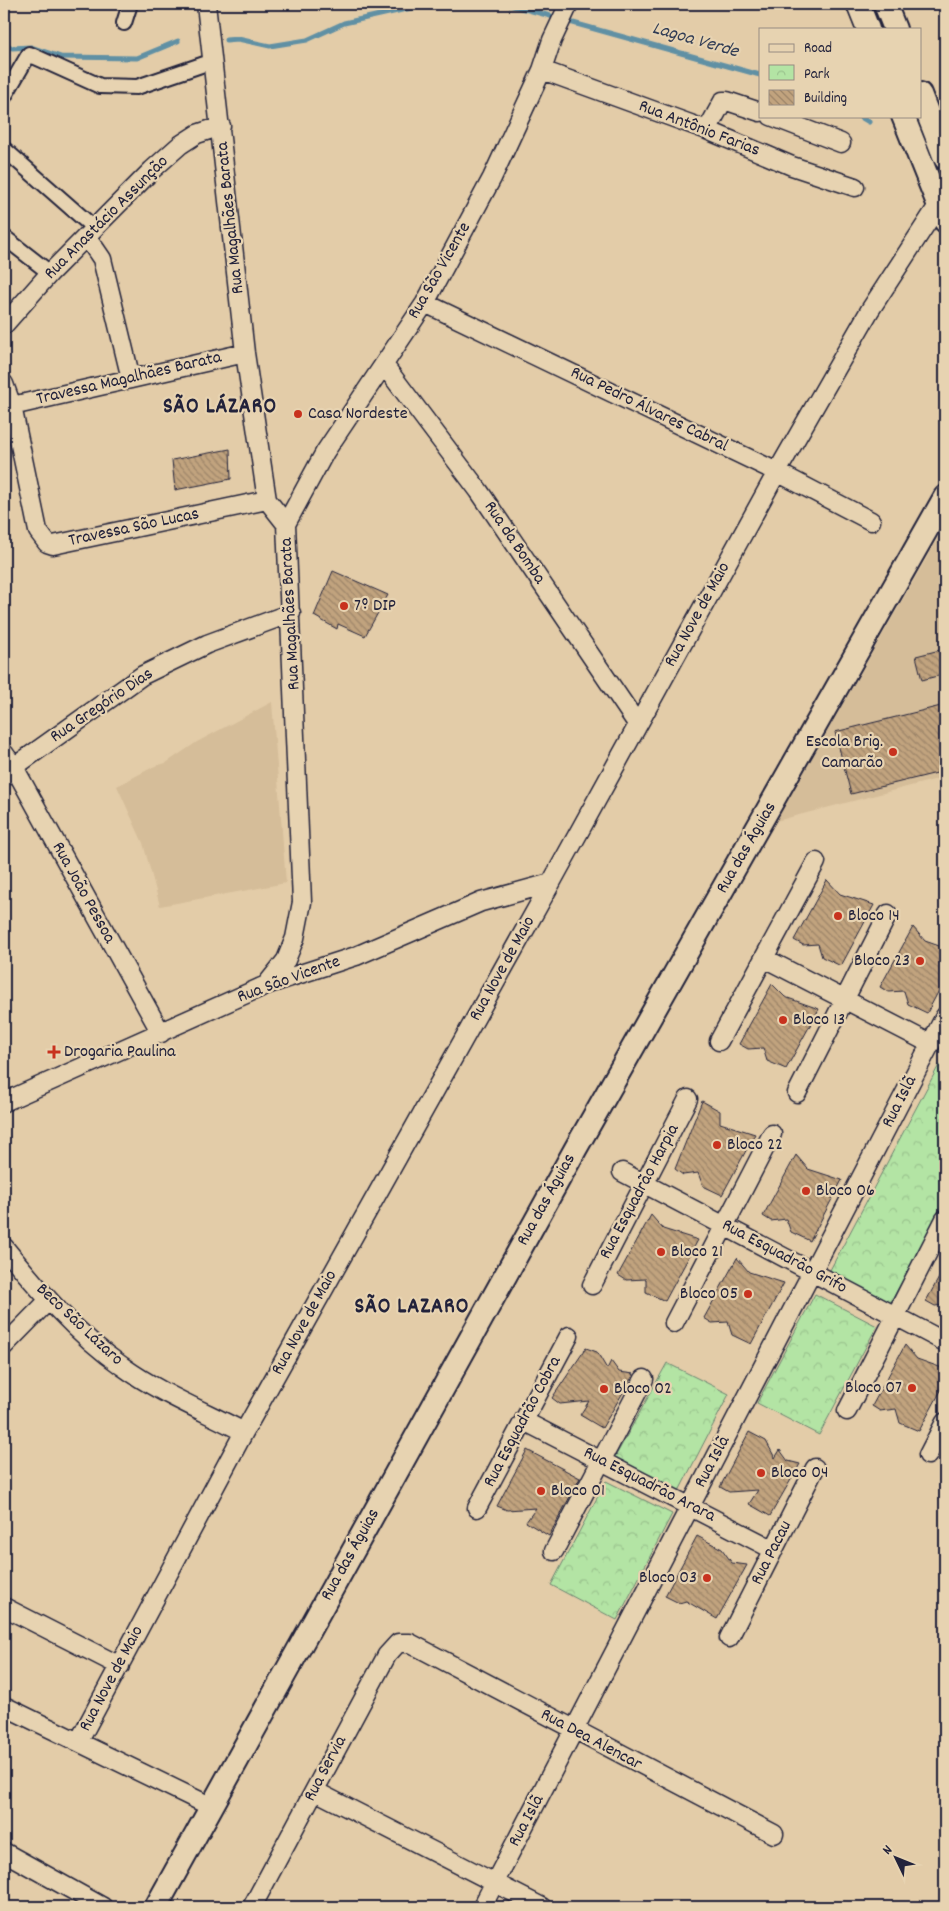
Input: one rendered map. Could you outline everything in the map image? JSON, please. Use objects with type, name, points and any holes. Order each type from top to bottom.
[{"type":"street","points":[[124,23],[130,4]]},
{"type":"street","name":"Rua Magalhães Barata","points":[[206,4],[245,353],[267,500],[286,524],[302,902],[295,938],[286,960],[266,985]]},
{"type":"street","points":[[858,4],[868,28]]},
{"type":"street","points":[[885,4],[895,28]]},
{"type":"street","name":"Rua São Vicente","points":[[286,524],[325,452],[425,303],[492,178],[542,70],[564,14]]},
{"type":"street","points":[[4,97],[29,54],[100,86],[137,88],[213,61]]},
{"type":"street","name":"Rua Antônio Farias","points":[[542,70],[707,130],[792,166],[855,187]]},
{"type":"street","points":[[922,99],[944,153]]},
{"type":"street","points":[[707,130],[719,105],[723,101],[727,100],[759,112]]},
{"type":"street","points":[[775,118],[841,143]]},
{"type":"street","points":[[904,118],[942,212]]},
{"type":"street","name":"Rua Anastácio Assunção","points":[[4,325],[90,232],[180,145],[197,134],[221,126]]},
{"type":"street","points":[[4,149],[90,232],[102,259],[131,379]]},
{"type":"street","name":"Rua Nove de Maio","points":[[79,1741],[244,1432],[551,883],[777,472],[870,310],[942,212]]},
{"type":"street","points":[[4,237],[50,274]]},
{"type":"street","name":"Rua Pedro Álvares Cabral","points":[[425,303],[777,472],[871,521]]},
{"type":"street","name":"Travessa Magalhães Barata","points":[[12,406],[245,353]]},
{"type":"street","name":"Rua da Bomba","points":[[384,365],[479,491],[638,725]]},
{"type":"street","name":"Travessa São Lucas","points":[[4,384],[12,406],[38,531],[47,543],[53,545],[267,500]]},
{"type":"street","name":"Rua das Águias","points":[[156,1907],[576,1148],[945,498]]},
{"type":"street","name":"Rua Gregório Dias","points":[[9,772],[143,675],[207,644],[291,613]]},
{"type":"street","name":"Rua João Pessoa","points":[[4,753],[9,772],[161,1033]]},
{"type":"street","points":[[719,1041],[816,862]]},
{"type":"street","name":"Rua São Vicente","points":[[4,1101],[266,985],[356,956],[481,902],[510,892],[551,883]]},
{"type":"street","points":[[797,1092],[888,914]]},
{"type":"street","points":[[764,958],[931,1044]]},
{"type":"street","name":"Rua Islã","points":[[482,1907],[945,1016]]},
{"type":"street","name":"Rua Esquadrão Harpia","points":[[592,1285],[688,1099]]},
{"type":"street","points":[[674,1323],[772,1134]]},
{"type":"street","name":"Rua Esquadrão Grifo","points":[[622,1172],[945,1342]]},
{"type":"street","points":[[847,1411],[945,1219]]},
{"type":"street","name":"Beco São Lázaro","points":[[4,1247],[48,1300],[122,1366],[244,1432]]},
{"type":"street","points":[[4,1346],[48,1300]]},
{"type":"street","name":"Rua Esquadrão Cobra","points":[[477,1508],[568,1336]]},
{"type":"street","points":[[554,1551],[644,1380]]},
{"type":"street","name":"Rua Esquadrão Arara","points":[[524,1421],[774,1550]]},
{"type":"street","points":[[928,1454],[945,1422]]},
{"type":"street","name":"Rua Pacau","points":[[729,1638],[815,1468]]},
{"type":"street","points":[[4,1607],[120,1666]]},
{"type":"street","name":"Rua Servia","points":[[252,1907],[387,1655],[398,1643],[410,1644]]},
{"type":"street","name":"Rua Dea Alencar","points":[[410,1644],[774,1834]]},
{"type":"street","points":[[4,1706],[212,1807]]},
{"type":"street","points":[[315,1791],[542,1907]]},
{"type":"street","points":[[4,1852],[103,1907]]},
{"type":"shaded area","points":[[945,526],[945,777],[776,821]]},
{"type":"shaded area","points":[[272,702],[286,883],[160,906],[143,843],[117,786],[155,766],[166,763],[197,742]]},
{"type":"green space","points":[[939,1065],[945,1069],[945,1200],[890,1304],[829,1272]]},
{"type":"green space","points":[[815,1294],[877,1326],[819,1435],[757,1403]]},
{"type":"green space","points":[[667,1363],[729,1394],[679,1491],[615,1457]]},
{"type":"green space","points":[[606,1481],[672,1514],[617,1620],[551,1585]]},
{"type":"building","points":[[230,449],[231,479],[175,490],[172,460]]},
{"type":"building","name":"7º DIP","points":[[333,571],[388,595],[365,636],[338,624],[337,629],[314,616]]},
{"type":"building","points":[[940,650],[945,674],[922,680],[916,656]]},
{"type":"building","name":"Escola Brig. Camarão","points":[[945,705],[945,771],[851,794],[835,732]]},
{"type":"building","name":"Bloco 14","points":[[827,880],[840,894],[874,905],[841,966],[822,957],[818,944],[803,945],[794,940]]},
{"type":"building","name":"Bloco 23","points":[[913,927],[925,941],[945,948],[945,979],[927,1013],[908,1004],[904,991],[888,992],[880,987]]},
{"type":"building","name":"Bloco 13","points":[[772,984],[785,997],[819,1009],[786,1069],[767,1061],[763,1048],[748,1049],[739,1044]]},
{"type":"building","name":"Bloco 22","points":[[702,1101],[720,1111],[720,1123],[755,1134],[722,1195],[703,1186],[698,1173],[683,1175],[675,1169]]},
{"type":"building","name":"Bloco 06","points":[[796,1155],[808,1169],[842,1180],[810,1241],[791,1232],[786,1219],[771,1221],[763,1216]]},
{"type":"building","name":"Bloco 21","points":[[651,1215],[663,1229],[698,1240],[665,1301],[646,1292],[646,1279],[626,1280],[618,1275]]},
{"type":"building","name":"Bloco 05","points":[[737,1258],[749,1272],[784,1283],[751,1344],[732,1335],[728,1322],[712,1323],[704,1318]]},
{"type":"building","points":[[945,1267],[945,1305],[935,1306],[926,1301]]},
{"type":"building","name":"Bloco 07","points":[[905,1345],[917,1359],[945,1369],[945,1383],[919,1431],[900,1423],[896,1409],[880,1411],[872,1406]]},
{"type":"building","name":"Bloco 02","points":[[586,1348],[597,1352],[607,1369],[611,1361],[619,1372],[634,1374],[602,1428],[580,1415],[589,1401],[560,1404],[552,1398]]},
{"type":"building","name":"Bloco 04","points":[[749,1432],[766,1441],[775,1458],[780,1450],[788,1461],[800,1464],[770,1516],[749,1504],[758,1490],[729,1492],[720,1487]]},
{"type":"building","name":"Bloco 01","points":[[527,1450],[580,1478],[549,1536],[526,1522],[536,1508],[507,1510],[497,1506]]},
{"type":"building","name":"Bloco 03","points":[[697,1536],[722,1549],[732,1563],[747,1565],[717,1619],[686,1601],[679,1603],[665,1596]]},
{"type":"waterway","name":"Lagoa Verde","points":[[226,40],[238,39],[270,46],[307,40],[344,23],[429,4]]},
{"type":"waterway","name":"Lagoa Verde","points":[[506,4],[558,18]]},
{"type":"waterway","name":"Lagoa Verde","points":[[566,21],[759,75]]},
{"type":"waterway","name":"Lagoa Verde","points":[[4,43],[12,48],[31,47],[61,57],[137,58],[178,41]]},
{"type":"waterway","name":"Lagoa Verde","points":[[862,118],[869,122]]},
{"type":"place","name":"Casa Nordeste","points":[[298,414]]},
{"type":"place","name":"7º DIP","points":[[344,606]]},
{"type":"place","name":"Escola Brig. Camarão","points":[[893,752]]},
{"type":"place","name":"Bloco 14","points":[[838,916]]},
{"type":"place","name":"Bloco 23","points":[[920,961]]},
{"type":"place","name":"Bloco 13","points":[[783,1020]]},
{"type":"place","name":"Drogaria Paulina","points":[[54,1052]]},
{"type":"place","name":"Bloco 22","points":[[717,1145]]},
{"type":"place","name":"Bloco 06","points":[[806,1191]]},
{"type":"place","name":"Bloco 21","points":[[661,1252]]},
{"type":"place","name":"Bloco 05","points":[[748,1294]]},
{"type":"place","name":"Bloco 07","points":[[912,1388]]},
{"type":"place","name":"Bloco 02","points":[[604,1389]]},
{"type":"place","name":"Bloco 04","points":[[761,1473]]},
{"type":"place","name":"Bloco 01","points":[[541,1491]]},
{"type":"place","name":"Bloco 03","points":[[707,1578]]},
{"type":"district","name":"SÃO LÁZARO","points":[[220,407]]},
{"type":"district","name":"SÃO LAZARO","points":[[412,1307]]}]
